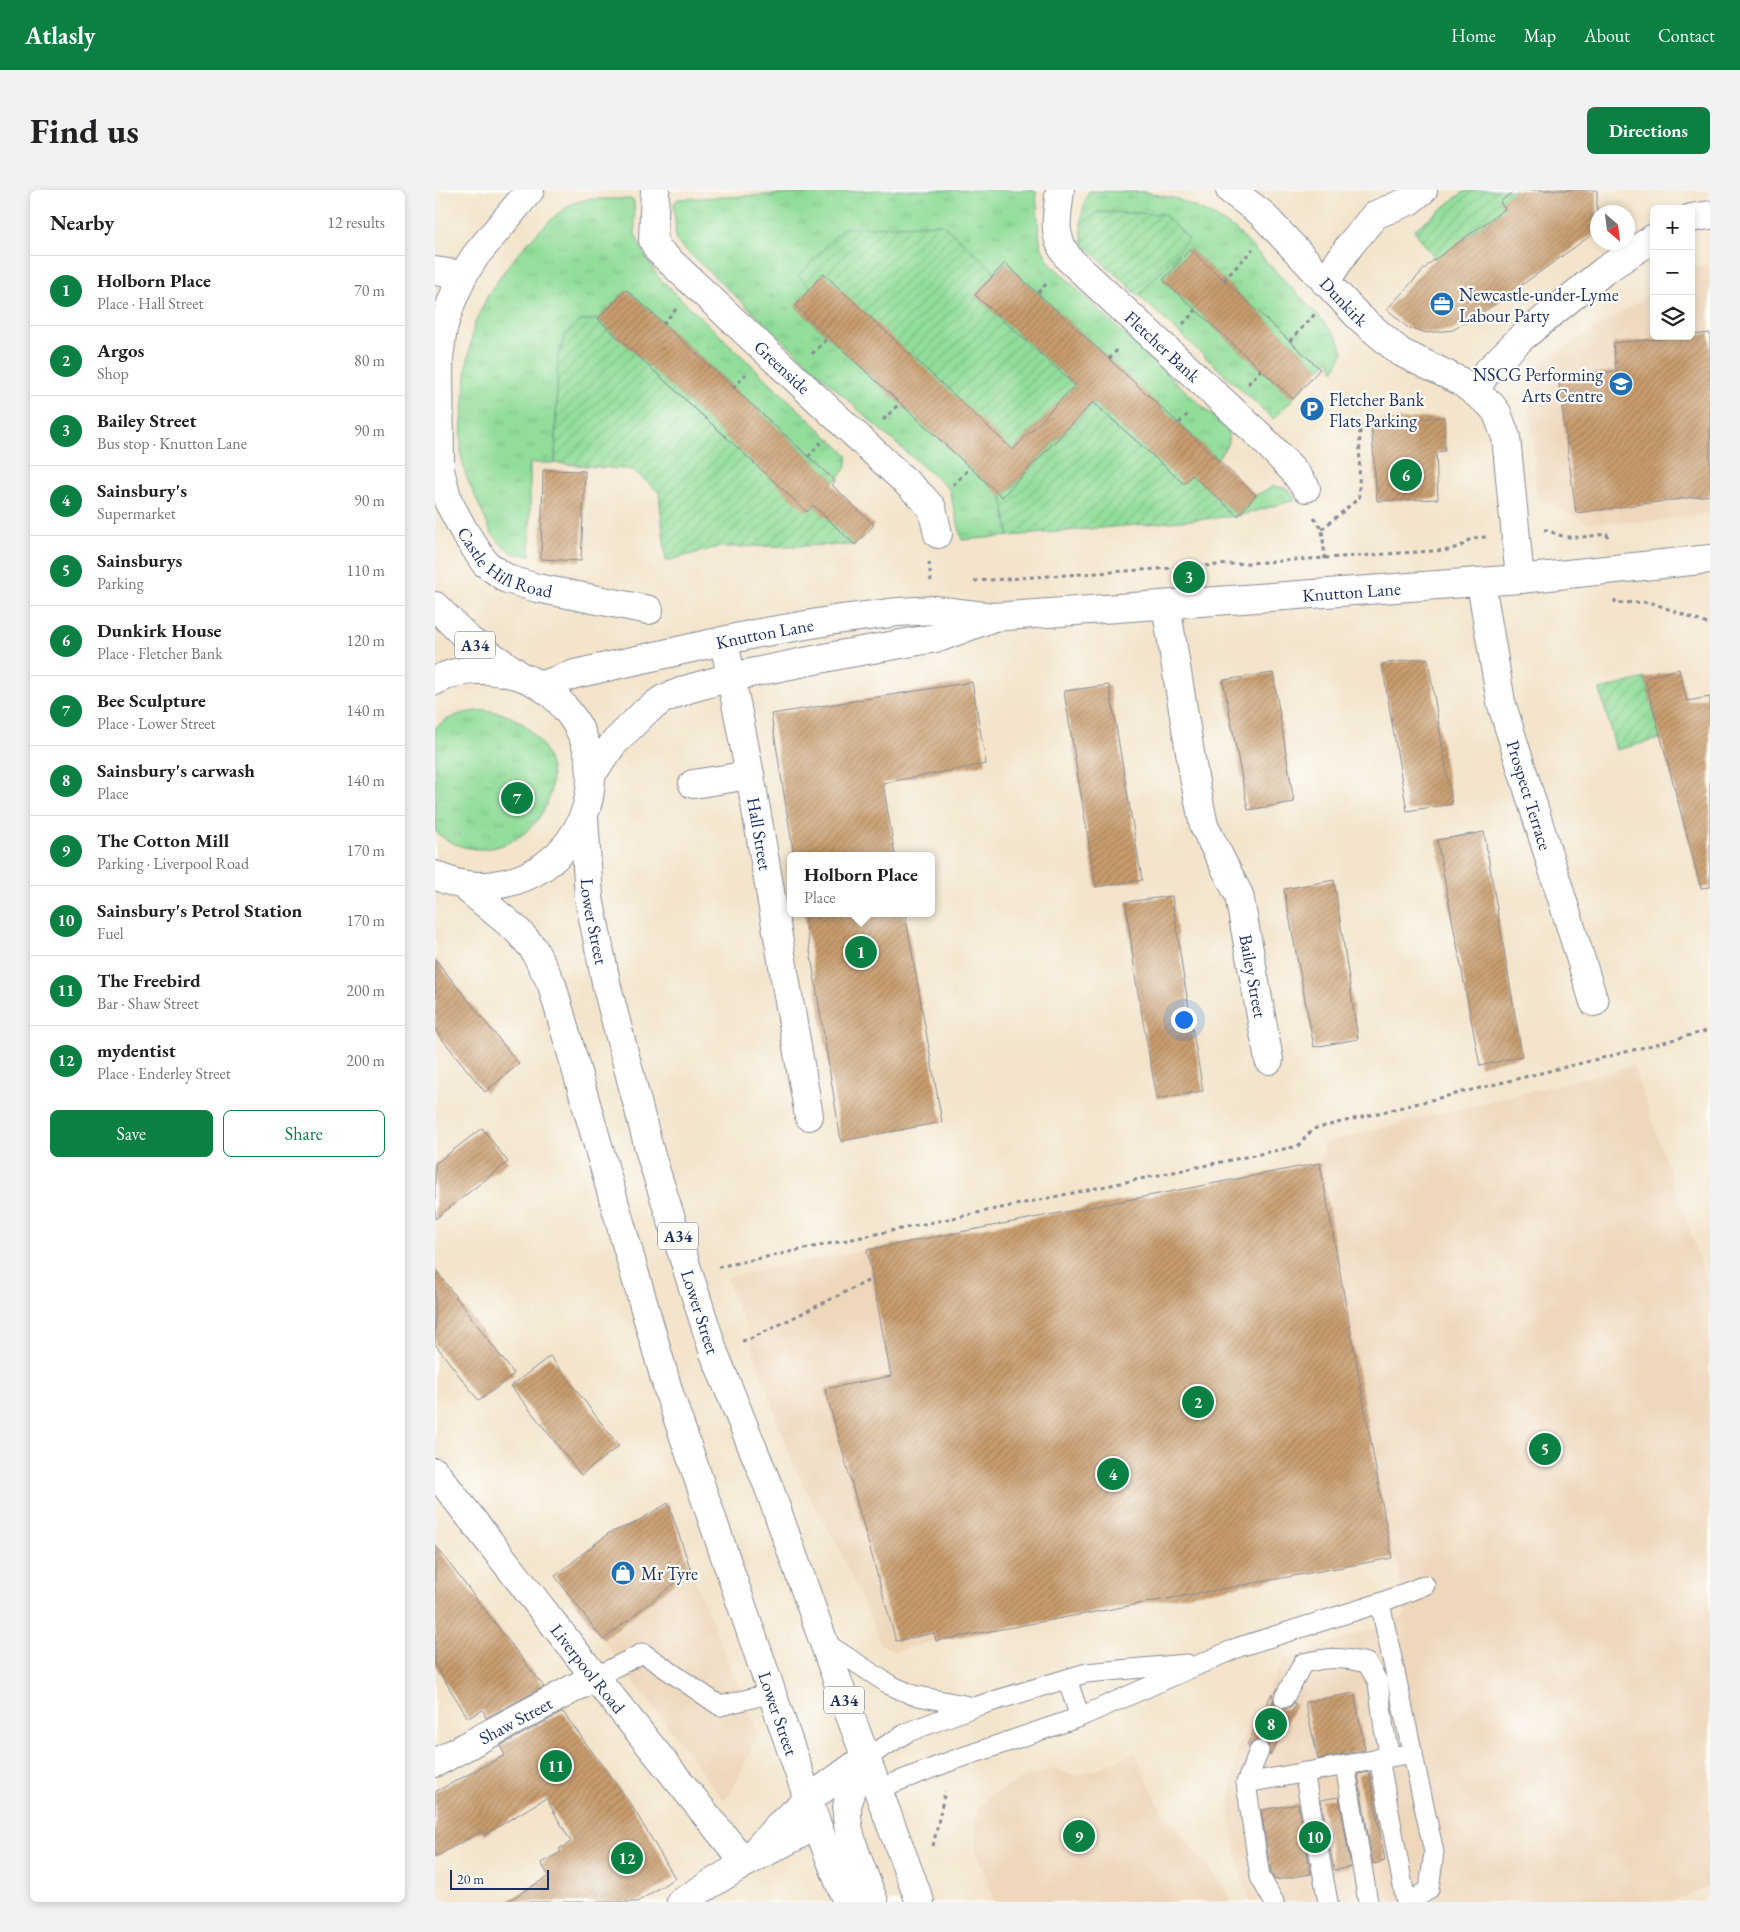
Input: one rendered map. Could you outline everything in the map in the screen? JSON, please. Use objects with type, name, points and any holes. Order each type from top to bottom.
[{"type":"main road","name":"Castle Hill Road","points":[[530,190],[476,255],[463,275],[443,328],[439,358],[439,437],[440,470],[448,501],[464,531],[485,563],[507,579],[537,588],[649,610]]},
{"type":"main road","name":"Greenside","points":[[655,190],[653,240],[658,250],[922,497],[932,508],[938,534]]},
{"type":"main road","name":"Fletcher Bank","points":[[1060,190],[1056,233],[1060,247],[1069,259],[1259,435],[1293,470],[1305,488]]},
{"type":"main road","name":"Dunkirk","points":[[1230,190],[1249,203],[1359,317],[1399,352],[1460,381],[1475,391],[1497,413],[1506,437],[1520,580]]},
{"type":"main road","points":[[1330,287],[1350,245],[1375,215],[1409,201],[1423,190]]},
{"type":"main road","points":[[1695,217],[1710,215]]},
{"type":"main road","points":[[1475,391],[1486,373],[1520,339],[1605,270],[1650,241]]},
{"type":"main road","points":[[435,271],[463,275]]},
{"type":"main road","name":"Knutton Lane","points":[[531,681],[575,674],[724,641],[835,620],[898,612],[934,610],[993,617],[1520,580],[1710,559]]},
{"type":"main road","name":"Prospect Terrace","points":[[1481,583],[1501,702],[1594,1002]]},
{"type":"main road","name":"Bailey Street","points":[[1166,605],[1193,777],[1204,826],[1239,895],[1269,1060]]},
{"type":"main road","name":"A34","points":[[435,606],[470,641],[531,681]]},
{"type":"main road","name":"Knutton Lane","points":[[591,775],[613,744],[644,713],[663,699],[688,689],[731,677],[941,637],[993,617]]},
{"type":"main road","name":"Hall Street","points":[[724,641],[750,775],[809,1116]]},
{"type":"main road","points":[[435,681],[459,672],[480,670],[501,671],[531,681],[557,699],[575,721],[589,754],[591,775],[590,796],[584,817],[574,836],[561,853],[545,867],[506,884],[485,886],[444,880]]},
{"type":"main road","points":[[693,784],[750,775]]},
{"type":"main road","name":"Lower Street","points":[[584,817],[589,898],[607,987],[651,1156],[714,1353],[769,1488],[878,1789]]},
{"type":"main road","name":"Lower Street","points":[[444,880],[517,930],[533,948],[552,985],[669,1393],[817,1825]]},
{"type":"main road","name":"Liverpool Road","points":[[435,1472],[595,1677],[745,1863]]},
{"type":"main road","name":"Shaw Street","points":[[435,1763],[595,1677]]},
{"type":"main road","points":[[745,1863],[779,1825],[809,1799],[866,1758]]},
{"type":"main road","points":[[866,1758],[853,1783],[847,1808],[847,1826],[874,1902]]},
{"type":"main road","points":[[681,1902],[745,1863],[817,1825],[878,1789]]},
{"type":"main road","name":"A34","points":[[878,1789],[920,1902]]},
{"type":"main road","points":[[817,1825],[847,1902]]},
{"type":"lane","points":[[878,1789],[951,1761],[1080,1717],[1239,1647],[1380,1603],[1425,1585]]},
{"type":"lane","points":[[1380,1603],[1434,1852],[1429,1889],[1411,1902]]},
{"type":"lane","points":[[824,1642],[890,1685],[913,1695],[974,1707]]},
{"type":"lane","points":[[595,1677],[643,1653],[720,1706],[772,1693]]},
{"type":"lane","points":[[1284,1698],[1303,1663],[1326,1658],[1346,1658],[1367,1664],[1378,1682],[1384,1729],[1385,1757],[1406,1902]]},
{"type":"lane","points":[[866,1758],[908,1732],[974,1707],[1067,1679],[1086,1674],[1203,1662]]},
{"type":"lane","points":[[1067,1679],[1080,1717]]},
{"type":"lane","points":[[1259,1751],[1246,1783],[1260,1877],[1274,1902]]},
{"type":"lane","points":[[1246,1783],[1413,1753]]},
{"type":"lane","points":[[1345,1765],[1369,1902]]},
{"type":"lane","points":[[1304,1772],[1328,1902]]},
{"type":"path","points":[[1224,280],[1274,227]]},
{"type":"path","points":[[1291,341],[1330,287]]},
{"type":"path","points":[[1322,529],[1359,498],[1360,424]]},
{"type":"path","points":[[1305,488],[1295,493],[1322,529],[1326,594]]},
{"type":"path","points":[[1549,530],[1555,535],[1570,538],[1607,534]]},
{"type":"path","points":[[934,610],[927,535],[938,534]]},
{"type":"path","points":[[1615,603],[1650,602],[1710,625]]},
{"type":"path","points":[[714,1268],[1298,1146],[1313,1129],[1597,1060],[1710,1030]]},
{"type":"path","points":[[741,1342],[872,1279]]},
{"type":"shaded area","name":"NSCG Performing Arts Centre","points":[[1710,262],[1710,513],[1651,521],[1589,523],[1536,497],[1534,450],[1528,396],[1537,371],[1547,359],[1650,295],[1650,340],[1695,340],[1695,268]]},
{"type":"shaded area","points":[[1633,1066],[1710,1291],[1710,1887],[1683,1898],[1662,1902],[1250,1902],[1239,1868],[1229,1811],[1236,1751],[1284,1660],[1406,1616],[1397,1559],[1392,1558],[936,1641],[895,1651],[881,1644],[837,1544],[805,1490],[786,1445],[750,1339],[726,1277],[1320,1163],[1325,1142]]},
{"type":"shaded area","points":[[668,1503],[691,1570],[758,1734],[730,1795],[723,1800],[555,1576],[609,1533],[633,1524]]},
{"type":"shaded area","points":[[1135,1753],[1162,1811],[1226,1889],[1231,1902],[994,1902],[975,1847],[975,1825],[979,1808],[989,1796],[1028,1776],[1055,1768],[1074,1776],[1098,1769]]},
{"type":"green space","points":[[880,190],[1034,190],[1036,192],[1041,247],[1050,263],[1228,430],[1229,443],[1217,459],[1005,263],[996,272],[942,224],[811,287],[795,306],[1002,497],[1009,536],[962,540],[949,489],[877,427],[676,241],[674,204],[678,199]]},
{"type":"green space","points":[[1466,190],[1516,190],[1500,202],[1521,233],[1508,242],[1491,218],[1472,232],[1488,256],[1451,281],[1414,230]]},
{"type":"green space","points":[[1089,191],[1145,192],[1177,199],[1214,216],[1236,230],[1316,313],[1339,340],[1343,353],[1334,371],[1329,359],[1320,369],[1190,249],[1163,280],[1293,399],[1273,419],[1139,296],[1189,239],[1162,214],[1097,212],[1081,225],[1084,204]]},
{"type":"green space","points":[[589,199],[630,199],[634,201],[635,233],[645,257],[660,279],[847,455],[846,466],[835,481],[627,290],[598,319],[581,321],[566,334],[558,357],[555,463],[530,463],[530,555],[514,554],[492,534],[466,476],[461,455],[467,365],[474,325],[488,295],[507,267],[529,241],[556,215],[573,203]]},
{"type":"green space","points":[[1097,212],[1163,214],[1189,239],[1139,296],[1083,244],[1081,225]]},
{"type":"green space","points":[[942,224],[996,272],[975,295],[1075,385],[1013,450],[798,276],[843,228]]},
{"type":"green space","points":[[598,319],[807,511],[831,485],[837,489],[819,510],[855,545],[718,547],[666,561],[659,492],[633,470],[555,463],[558,357],[566,334],[581,321]]},
{"type":"green space","points":[[1093,402],[1184,483],[1213,454],[1217,459],[1198,480],[1238,516],[1009,536],[1002,497]]},
{"type":"green space","points":[[1274,486],[1289,489],[1295,500],[1238,516],[1256,495]]},
{"type":"green space","points":[[1645,678],[1658,727],[1691,719],[1694,730],[1616,750],[1600,690]]},
{"type":"green space","points":[[485,710],[512,717],[530,730],[543,747],[550,764],[552,782],[549,798],[542,814],[531,827],[518,838],[502,845],[477,849],[451,842],[435,831],[435,728],[446,720],[458,715]]},
{"type":"building","points":[[1515,190],[1597,190],[1597,205],[1590,205],[1590,236],[1491,307],[1453,330],[1427,333],[1407,327],[1387,309],[1430,263],[1505,209],[1500,202]]},
{"type":"building","points":[[1190,249],[1320,369],[1293,399],[1163,280]]},
{"type":"building","points":[[1005,263],[1256,495],[1238,516],[1192,475],[1184,484],[1093,402],[1002,497],[795,306],[823,273],[1013,450],[1075,385],[975,295]]},
{"type":"building","points":[[627,290],[835,481],[832,485],[874,525],[855,545],[813,505],[807,512],[598,319]]},
{"type":"building","name":"NSCG Performing Arts Centre","points":[[1710,333],[1710,495],[1576,513],[1558,377],[1616,371],[1613,343],[1650,340],[1695,340],[1695,335]]},
{"type":"building","points":[[1444,417],[1445,451],[1436,452],[1438,499],[1377,501],[1371,421]]},
{"type":"building","points":[[543,470],[585,471],[581,561],[541,559]]},
{"type":"building","points":[[1428,659],[1452,804],[1407,811],[1382,664]]},
{"type":"building","points":[[1679,669],[1687,701],[1710,697],[1710,887],[1701,888],[1645,678]]},
{"type":"building","points":[[1273,673],[1294,802],[1248,810],[1223,680]]},
{"type":"building","points":[[972,682],[986,764],[883,783],[894,852],[793,852],[771,714]]},
{"type":"building","points":[[1109,685],[1142,880],[1096,887],[1064,691]]},
{"type":"building","points":[[1484,832],[1522,1056],[1480,1066],[1437,840]]},
{"type":"building","points":[[1334,880],[1358,1039],[1314,1047],[1284,889]]},
{"type":"building","points":[[1172,896],[1203,1091],[1157,1099],[1136,982],[1126,902]]},
{"type":"building","points":[[805,917],[906,917],[942,1122],[841,1141]]},
{"type":"building","points":[[435,959],[519,1064],[485,1092],[435,1030]]},
{"type":"building","points":[[482,1128],[508,1162],[435,1219],[435,1164]]},
{"type":"building","points":[[1320,1163],[1392,1558],[936,1641],[934,1633],[896,1641],[825,1389],[891,1376],[867,1250]]},
{"type":"building","points":[[435,1269],[514,1374],[479,1401],[435,1344]]},
{"type":"building","points":[[550,1356],[619,1446],[581,1475],[511,1386]]},
{"type":"building","name":"Mr Tyre","points":[[668,1503],[691,1570],[603,1640],[555,1576],[609,1533],[633,1524]]},
{"type":"building","points":[[435,1545],[544,1687],[486,1718],[483,1710],[468,1718],[435,1665]]},
{"type":"building","points":[[1272,1693],[1274,1703],[1279,1708],[1285,1709],[1294,1703],[1296,1704],[1270,1756],[1268,1745],[1264,1741],[1257,1740],[1249,1746],[1247,1745]]},
{"type":"building","points":[[1354,1693],[1365,1750],[1318,1759],[1305,1702]]},
{"type":"building","points":[[563,1712],[632,1806],[675,1878],[637,1902],[506,1902],[549,1876],[541,1863],[561,1852],[559,1849],[571,1842],[546,1798],[484,1835],[482,1831],[435,1857],[435,1792],[505,1755],[500,1746]]},
{"type":"building","points":[[1369,1772],[1385,1861],[1373,1864],[1358,1774]]},
{"type":"building","points":[[1339,1797],[1351,1867],[1334,1870],[1321,1800]]},
{"type":"building","points":[[1298,1804],[1311,1874],[1275,1880],[1271,1873],[1261,1810]]},
{"type":"place","name":"Newcastle-under-Lyme Labour Party","points":[[1442,304]]},
{"type":"place","name":"NSCG Performing Arts Centre","points":[[1621,384]]},
{"type":"place","name":"Fletcher Bank Flats Parking","points":[[1312,409]]},
{"type":"place","name":"Dunkirk House","points":[[1406,475]]},
{"type":"place","name":"Bailey Street","points":[[1189,577]]},
{"type":"place","name":"Bee Sculpture","points":[[517,798]]},
{"type":"place","name":"Holborn Place","points":[[861,952]]},
{"type":"place","name":"Argos","points":[[1198,1402]]},
{"type":"place","name":"Sainsburys","points":[[1545,1449]]},
{"type":"place","name":"Sainsbury's","points":[[1113,1474]]},
{"type":"place","name":"Mr Tyre","points":[[623,1573]]},
{"type":"place","name":"Sainsbury's carwash","points":[[1271,1724]]},
{"type":"place","name":"The Freebird","points":[[556,1766]]},
{"type":"place","name":"The Cotton Mill","points":[[1079,1836]]},
{"type":"place","name":"Sainsbury's Petrol Station","points":[[1315,1837]]},
{"type":"place","name":"mydentist","points":[[627,1858]]}]
